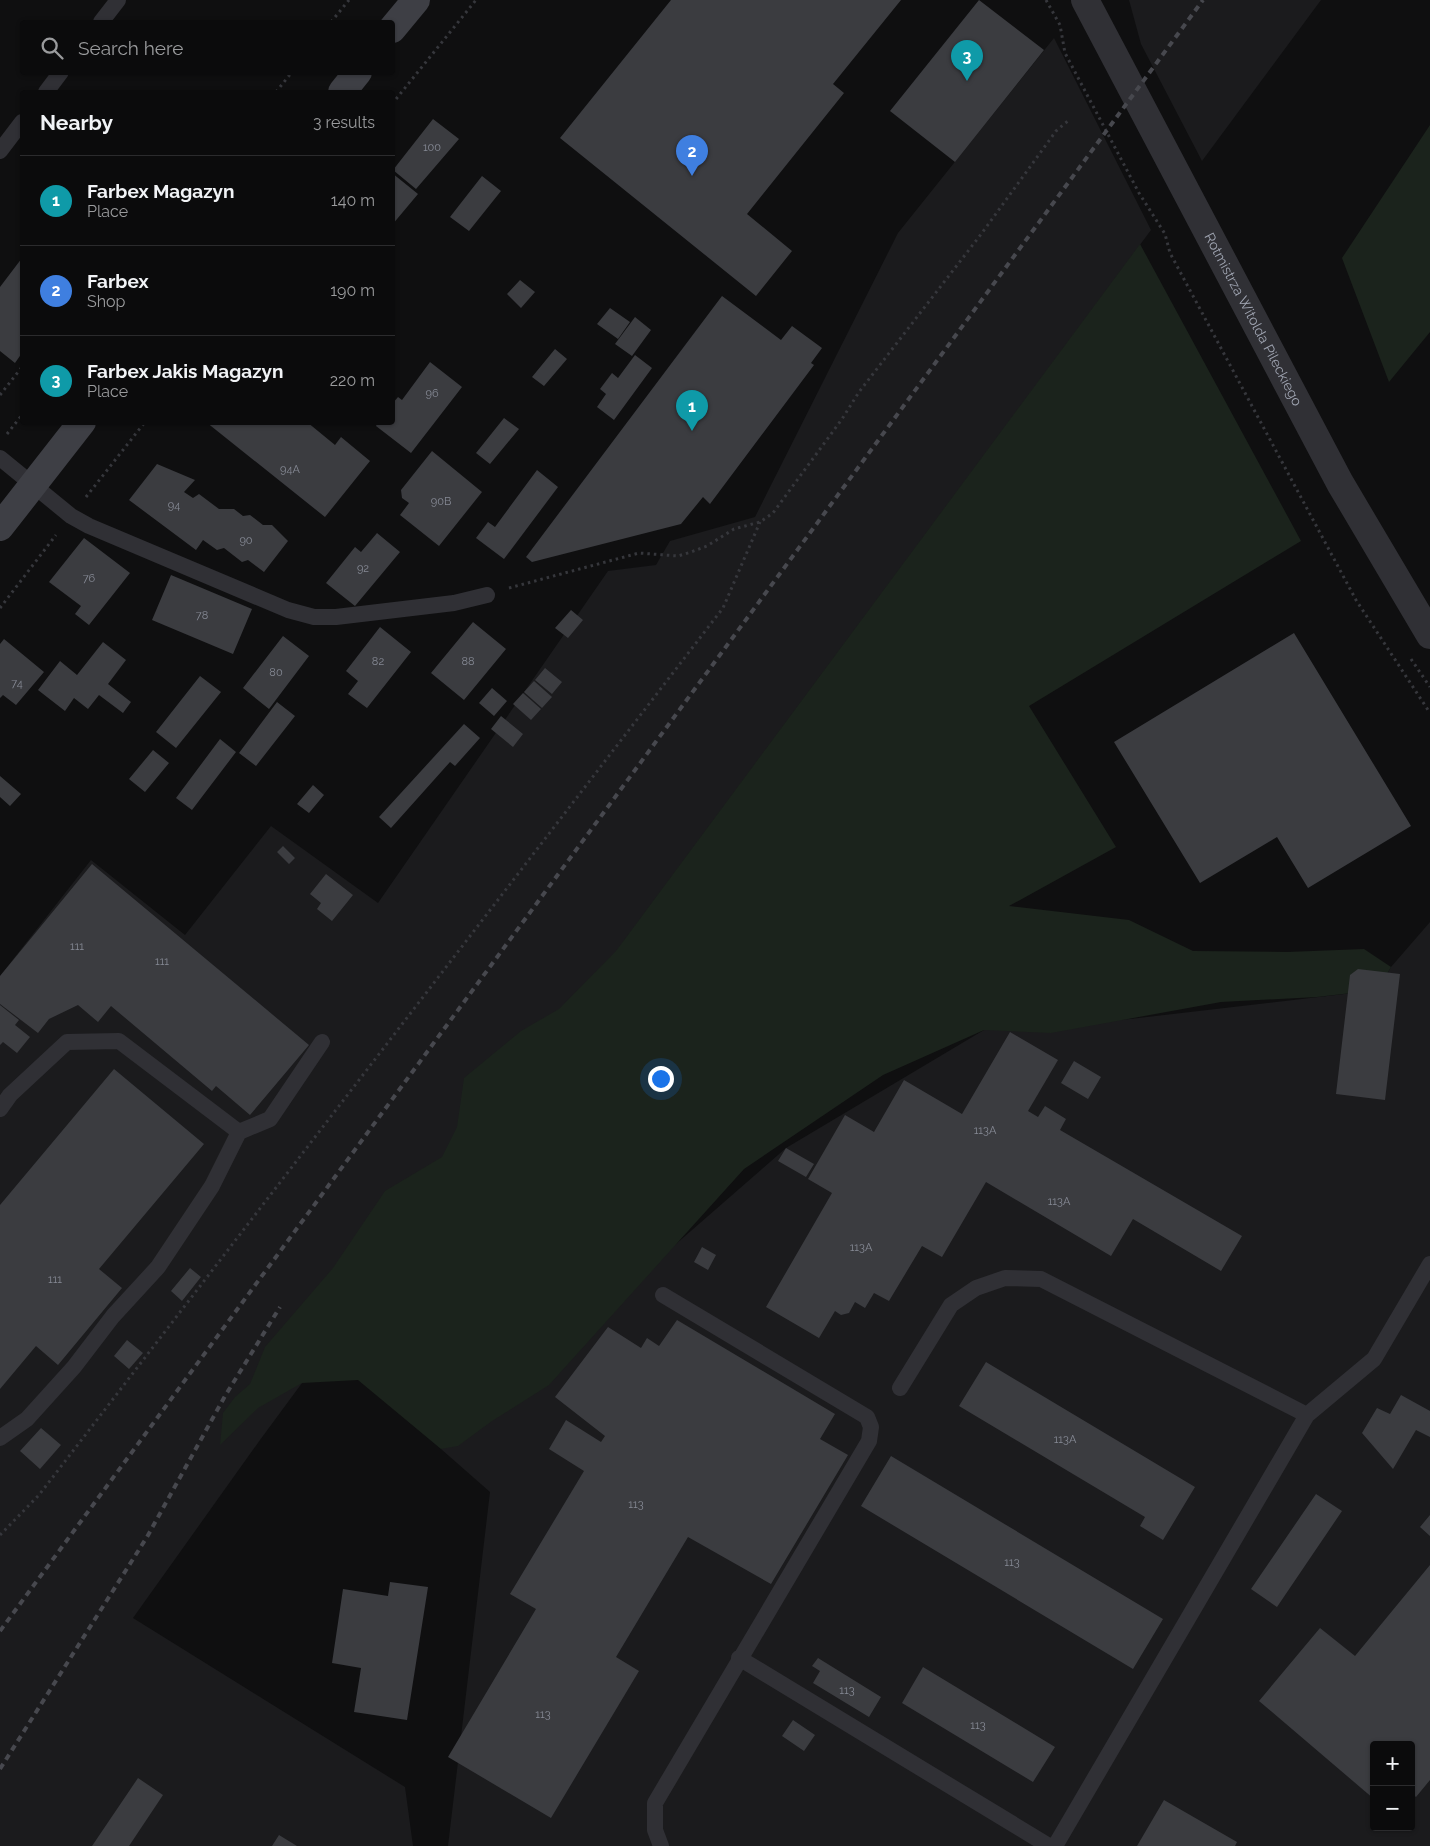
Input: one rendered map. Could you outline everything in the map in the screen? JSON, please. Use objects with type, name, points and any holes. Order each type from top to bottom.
[{"type":"main road","points":[[395,25],[416,0]]},
{"type":"main road","points":[[344,90],[356,75]]},
{"type":"main road","points":[[0,527],[80,425]]},
{"type":"street","name":"Rotmistrza Witolda Pileckiego","points":[[1085,0],[1340,483],[1430,635]]},
{"type":"lane","points":[[103,20],[118,0]]},
{"type":"lane","points":[[48,90],[59,75]]},
{"type":"lane","points":[[0,151],[20,125]]},
{"type":"lane","points":[[0,458],[71,516],[89,526],[288,610],[314,617],[358,616],[454,603],[487,595]]},
{"type":"lane","points":[[0,1109],[10,1095],[67,1042],[118,1041],[239,1132]]},
{"type":"lane","points":[[0,1438],[28,1419],[74,1367],[113,1316],[158,1267],[212,1186],[239,1132],[270,1119],[322,1042]]},
{"type":"lane","points":[[1055,1846],[1307,1415],[1374,1359],[1430,1264]]},
{"type":"lane","points":[[900,1388],[951,1305],[989,1282],[1005,1278],[1041,1279],[1307,1415]]},
{"type":"lane","points":[[661,1846],[654,1830],[655,1803],[869,1440],[871,1427],[866,1417],[664,1295]]},
{"type":"lane","points":[[739,1658],[1049,1846]]},
{"type":"path","points":[[333,20],[349,0]]},
{"type":"path","points":[[395,100],[476,0]]},
{"type":"path","points":[[1046,0],[1060,25],[1065,53],[1139,193],[1165,234],[1170,253],[1303,504],[1356,600],[1430,712]]},
{"type":"path","points":[[278,90],[290,75]]},
{"type":"path","points":[[487,595],[639,553],[678,556],[707,546],[734,529],[760,522],[773,513],[842,419],[859,392],[982,233],[1056,130],[1069,120]]},
{"type":"path","points":[[0,395],[20,369]]},
{"type":"path","points":[[4,438],[20,418]]},
{"type":"path","points":[[0,1535],[45,1487],[723,608],[760,522]]},
{"type":"shaded area","points":[[1129,0],[1321,0],[1202,161],[1141,44]]},
{"type":"shaded area","points":[[1054,38],[1151,230],[627,937],[473,1151],[260,1440],[133,1618],[405,1787],[413,1846],[0,1846],[0,976],[91,860],[185,935],[271,826],[378,903],[608,571],[656,565],[670,541],[755,517],[898,233]]},
{"type":"shaded area","points":[[1430,125],[1430,332],[1389,382],[1342,258]]},
{"type":"shaded area","points":[[1140,244],[1301,541],[1029,706],[1116,847],[1009,906],[1129,920],[1193,951],[1287,952],[1364,949],[1391,967],[1378,990],[1317,997],[1221,1002],[1051,1033],[984,1030],[883,1075],[744,1169],[549,1385],[492,1421],[458,1446],[441,1449],[358,1380],[302,1383],[258,1408],[220,1445],[223,1413],[235,1397],[250,1384],[265,1347],[333,1268],[385,1191],[442,1157],[457,1127],[464,1078],[521,1031],[559,1009],[616,951]]},
{"type":"shaded area","points":[[1430,922],[1430,1846],[448,1846],[490,1492],[441,1449],[786,1148],[984,1030],[1130,1019],[1378,990],[1391,967]]},
{"type":"building","points":[[671,0],[901,0],[833,84],[844,93],[747,214],[792,251],[756,296],[560,138]]},
{"type":"building","points":[[979,0],[1044,50],[955,162],[890,111]]},
{"type":"building","points":[[433,119],[459,139],[416,189],[395,172],[395,167]]},
{"type":"building","points":[[395,175],[418,194],[395,221]]},
{"type":"building","points":[[482,176],[501,191],[469,231],[450,217]]},
{"type":"building","points":[[20,261],[20,356],[15,363],[0,351],[0,287]]},
{"type":"building","points":[[520,280],[535,292],[521,308],[507,294]]},
{"type":"building","points":[[722,296],[781,340],[792,326],[822,348],[811,363],[814,365],[710,504],[703,497],[681,524],[532,562],[526,557]]},
{"type":"building","points":[[610,308],[630,322],[618,339],[597,324]]},
{"type":"building","points":[[635,317],[651,330],[632,356],[615,344]]},
{"type":"building","points":[[555,349],[567,359],[544,386],[532,377]]},
{"type":"building","points":[[635,355],[652,368],[614,420],[597,407],[606,394],[600,389],[612,373],[618,378]]},
{"type":"building","points":[[430,362],[462,387],[411,453],[376,426],[395,425],[395,400],[398,397],[402,400]]},
{"type":"building","points":[[504,418],[519,429],[490,464],[476,453]]},
{"type":"building","points":[[210,425],[311,425],[335,445],[341,437],[370,461],[325,517]]},
{"type":"building","points":[[432,451],[482,492],[439,546],[400,515],[409,503],[402,498],[401,490]]},
{"type":"building","points":[[157,464],[195,480],[184,492],[193,498],[199,494],[219,509],[234,509],[243,516],[250,515],[263,525],[272,525],[288,541],[264,572],[248,560],[242,562],[224,548],[217,550],[203,540],[196,550],[129,500]]},
{"type":"building","points":[[537,470],[558,487],[504,559],[476,538],[488,522],[495,527]]},
{"type":"building","points":[[377,533],[400,552],[355,606],[326,583],[355,547],[361,552]]},
{"type":"building","points":[[84,538],[130,573],[89,625],[75,614],[81,606],[49,582]]},
{"type":"building","points":[[171,575],[252,609],[233,654],[152,620]]},
{"type":"building","points":[[571,610],[583,620],[568,638],[555,628]]},
{"type":"building","points":[[473,622],[506,649],[464,700],[431,673]]},
{"type":"building","points":[[380,627],[411,652],[367,708],[348,694],[358,681],[346,671]]},
{"type":"building","points":[[1294,633],[1411,826],[1308,888],[1277,837],[1200,883],[1114,742]]},
{"type":"building","points":[[283,636],[309,656],[269,709],[243,688]]},
{"type":"building","points":[[4,639],[44,672],[16,705],[3,695],[0,698],[0,644]]},
{"type":"building","points":[[103,642],[126,660],[108,684],[131,702],[123,713],[99,695],[88,709],[74,698],[65,711],[38,690],[60,661],[77,675]]},
{"type":"building","points":[[545,668],[562,682],[552,694],[535,680]]},
{"type":"building","points":[[200,676],[221,692],[176,748],[156,732]]},
{"type":"building","points":[[534,681],[552,697],[542,708],[524,692]]},
{"type":"building","points":[[492,688],[507,701],[494,716],[479,703]]},
{"type":"building","points":[[523,693],[541,709],[531,720],[513,704]]},
{"type":"building","points":[[277,702],[295,716],[256,766],[239,753]]},
{"type":"building","points":[[501,716],[523,734],[513,747],[491,729]]},
{"type":"building","points":[[464,724],[480,738],[455,766],[450,762],[391,828],[379,817]]},
{"type":"building","points":[[220,739],[236,752],[192,810],[176,798]]},
{"type":"building","points":[[153,750],[169,763],[145,792],[129,779]]},
{"type":"building","points":[[0,776],[21,794],[10,806],[0,797]]},
{"type":"building","points":[[313,785],[324,795],[309,813],[297,804]]},
{"type":"building","points":[[283,846],[295,858],[289,864],[277,852]]},
{"type":"building","points":[[92,864],[309,1045],[250,1115],[216,1086],[212,1091],[111,1006],[98,1022],[78,1005],[49,1019],[38,1033],[0,1004],[0,976]]},
{"type":"building","points":[[326,874],[353,895],[332,921],[317,909],[321,903],[310,894]]},
{"type":"building","points":[[1358,969],[1400,974],[1385,1100],[1336,1094],[1350,975]]},
{"type":"building","points":[[0,1005],[19,1020],[15,1025],[30,1037],[17,1053],[3,1042],[0,1045]]},
{"type":"building","points":[[1010,1032],[1058,1060],[1028,1111],[1038,1117],[1045,1106],[1066,1119],[1060,1130],[1242,1236],[1221,1271],[1133,1219],[1111,1256],[986,1182],[942,1257],[922,1246],[889,1301],[874,1293],[865,1308],[855,1302],[849,1313],[841,1315],[835,1311],[819,1338],[766,1307],[832,1193],[808,1179],[845,1115],[874,1132],[904,1080],[962,1114]]},
{"type":"building","points":[[1074,1061],[1101,1077],[1088,1099],[1061,1083]]},
{"type":"building","points":[[114,1069],[204,1144],[99,1269],[122,1288],[58,1365],[36,1346],[0,1389],[0,1205]]},
{"type":"building","points":[[786,1148],[814,1164],[806,1177],[778,1161]]},
{"type":"building","points":[[702,1247],[716,1255],[708,1270],[694,1262]]},
{"type":"building","points":[[190,1268],[201,1277],[182,1301],[171,1291]]},
{"type":"building","points":[[677,1320],[835,1414],[820,1439],[848,1455],[771,1584],[688,1537],[616,1657],[639,1671],[551,1818],[448,1757],[536,1609],[510,1594],[584,1471],[549,1449],[566,1420],[601,1442],[605,1436],[555,1397],[608,1327],[641,1348],[647,1338],[659,1346]]},
{"type":"building","points":[[127,1340],[143,1353],[129,1369],[114,1356]]},
{"type":"building","points":[[986,1362],[1195,1487],[1163,1540],[1140,1526],[1145,1517],[959,1406]]},
{"type":"building","points":[[1401,1395],[1430,1411],[1430,1437],[1416,1430],[1393,1469],[1362,1433],[1377,1408],[1390,1414]]},
{"type":"building","points":[[41,1428],[61,1445],[40,1469],[20,1451]]},
{"type":"building","points":[[891,1456],[1163,1619],[1133,1669],[861,1506]]},
{"type":"building","points":[[1316,1494],[1342,1511],[1277,1607],[1251,1589]]},
{"type":"building","points":[[1430,1515],[1430,1536],[1420,1527]]},
{"type":"building","points":[[1430,1565],[1430,1780],[1416,1797],[1415,1741],[1370,1741],[1370,1796],[1259,1701],[1320,1628],[1355,1656]]},
{"type":"building","points":[[390,1582],[428,1587],[407,1720],[354,1712],[361,1668],[332,1663],[343,1589],[388,1596]]},
{"type":"building","points":[[818,1658],[881,1697],[869,1717],[813,1683],[820,1671],[812,1666]]},
{"type":"building","points":[[923,1667],[1055,1747],[1033,1782],[902,1703]]},
{"type":"building","points":[[793,1720],[815,1735],[804,1751],[782,1736]]},
{"type":"building","points":[[138,1778],[163,1795],[129,1846],[92,1846]]},
{"type":"building","points":[[1164,1800],[1237,1842],[1235,1846],[1137,1846]]},
{"type":"building","points":[[279,1835],[297,1846],[272,1846]]},
{"type":"railway","points":[[0,1631],[1203,0]]},
{"type":"railway","points":[[0,1769],[147,1537],[225,1396],[280,1307]]},
{"type":"place","name":"Farbex Jakis Magazyn","points":[[967,81]]},
{"type":"place","name":"Farbex","points":[[692,176]]},
{"type":"place","name":"Farbex Magazyn","points":[[692,431]]}]
